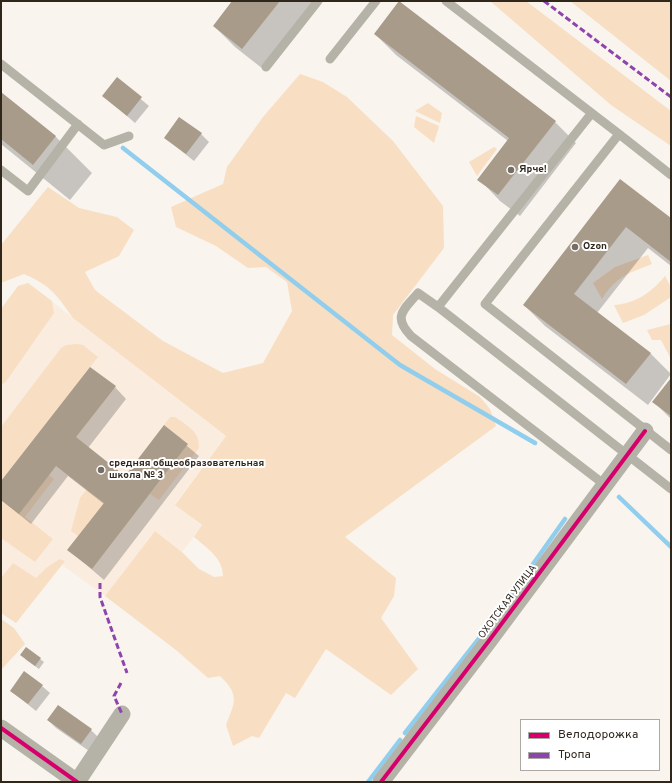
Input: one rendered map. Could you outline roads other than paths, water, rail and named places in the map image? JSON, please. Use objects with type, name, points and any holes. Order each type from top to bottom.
[{"type":"street","name":"ОХОТСКАЯ УЛИЦА","points":[[381,782],[488,642],[645,430]]},
{"type":"street","points":[[1,728],[77,782],[122,714]]},
{"type":"lane","points":[[266,67],[318,1]]},
{"type":"lane","points":[[330,59],[376,1]]},
{"type":"lane","points":[[446,1],[671,174]]},
{"type":"lane","points":[[1,64],[104,145],[129,136]]},
{"type":"lane","points":[[438,307],[591,114]]},
{"type":"lane","points":[[1,170],[28,191],[78,124]]},
{"type":"lane","points":[[619,134],[484,304],[671,450]]},
{"type":"lane","points":[[604,485],[411,336],[401,322],[401,314],[418,292],[671,489]]},
{"type":"waterway","points":[[123,148],[400,365],[535,443]]},
{"type":"waterway","points":[[619,497],[671,547]]},
{"type":"waterway","points":[[492,622],[565,519]]},
{"type":"waterway","points":[[405,733],[481,636]]},
{"type":"waterway","points":[[368,782],[400,740]]},
{"type":"place","name":"Ярче!","points":[[511,170]]},
{"type":"place","name":"Ozon","points":[[575,247]]},
{"type":"place","name":"средняя общеобразовательная школа № 3","points":[[101,470]]}]
